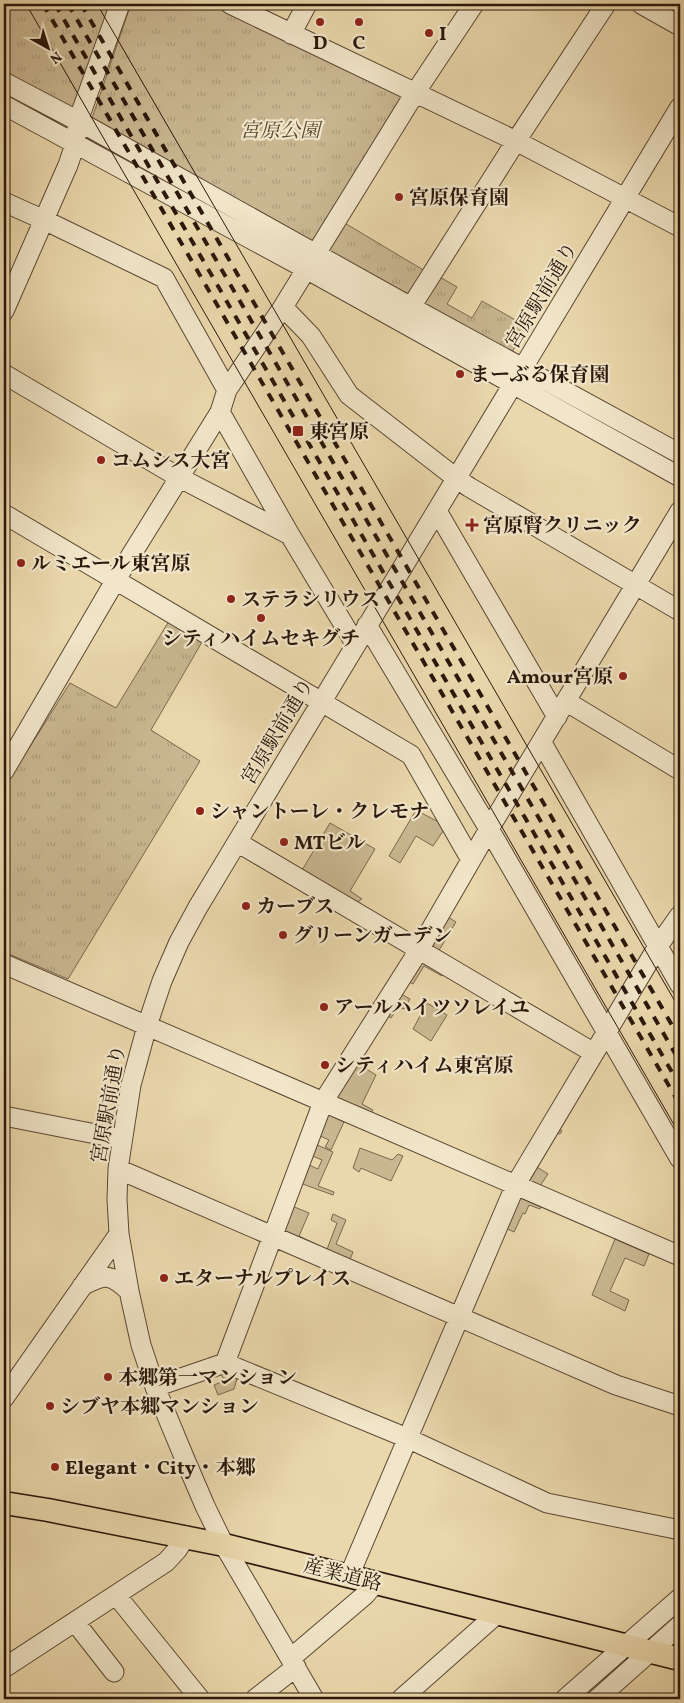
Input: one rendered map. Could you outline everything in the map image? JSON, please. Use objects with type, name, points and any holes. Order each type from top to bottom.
[{"type":"main road","name":"産業道路","points":[[4,1503],[186,1536],[680,1659]]},
{"type":"street","points":[[4,311],[68,165],[76,133],[120,4]]},
{"type":"street","points":[[230,4],[516,141],[680,226]]},
{"type":"street","points":[[292,34],[307,4]]},
{"type":"street","points":[[5,765],[115,581],[220,412],[227,390],[283,307],[415,92],[474,4]]},
{"type":"street","points":[[410,307],[606,4]]},
{"type":"street","points":[[641,4],[680,26]]},
{"type":"street","points":[[4,82],[76,133],[518,376],[680,454]]},
{"type":"street","points":[[4,105],[76,133]]},
{"type":"street","name":"宮原駅前通り","points":[[314,1699],[224,1545],[205,1506],[155,1387],[142,1345],[129,1291],[119,1234],[117,1207],[121,1139],[131,1085],[147,1026],[162,981],[179,942],[321,702],[680,107]]},
{"type":"street","points":[[4,202],[164,278],[227,390]]},
{"type":"street","points":[[311,262],[410,307],[680,477]]},
{"type":"street","points":[[283,307],[311,336],[349,395],[456,478],[468,487],[680,611]]},
{"type":"street","points":[[4,374],[180,478],[290,535]]},
{"type":"street","points":[[220,412],[290,535],[356,644]]},
{"type":"street","points":[[437,511],[562,710],[680,770]]},
{"type":"street","points":[[226,1364],[323,1102],[419,950],[489,829],[680,512]]},
{"type":"street","points":[[4,514],[411,755],[471,860]]},
{"type":"street","points":[[368,625],[489,829],[680,1159]]},
{"type":"street","points":[[542,743],[680,985]]},
{"type":"street","points":[[237,842],[594,1053]]},
{"type":"street","points":[[349,1576],[516,1184],[658,946],[680,915]]},
{"type":"street","points":[[4,964],[680,1256]]},
{"type":"street","points":[[4,1116],[121,1139]]},
{"type":"street","points":[[118,1169],[616,1385],[680,1406]]},
{"type":"street","points":[[4,1398],[13,1372],[82,1286],[119,1234]]},
{"type":"street","points":[[82,1286],[98,1278],[109,1277],[118,1281],[129,1291]]},
{"type":"street","points":[[155,1387],[226,1364],[407,1438],[546,1503],[680,1530]]},
{"type":"street","points":[[4,1668],[166,1562],[186,1536]]},
{"type":"street","points":[[255,1699],[365,1595],[376,1582]]},
{"type":"street","points":[[116,1595],[200,1699]]},
{"type":"street","points":[[565,1699],[680,1598]]},
{"type":"street","points":[[401,1699],[498,1613]]},
{"type":"street","points":[[75,1622],[114,1672]]},
{"type":"street","points":[[597,1699],[680,1625]]},
{"type":"green space","points":[[4,4],[112,4],[75,111],[4,73]]},
{"type":"green space","name":"宮原公園","points":[[131,4],[212,4],[402,97],[312,243],[91,121]]},
{"type":"green space","points":[[343,222],[425,271],[410,294],[403,297],[326,249]]},
{"type":"green space","points":[[433,273],[457,287],[447,304],[472,318],[482,301],[526,326],[510,356],[421,307]]},
{"type":"green space","points":[[169,621],[202,642],[151,730],[200,761],[68,979],[4,952],[4,788],[70,683],[116,708]]},
{"type":"green space","points":[[416,810],[446,826],[449,834],[443,831],[433,846],[416,836],[400,863],[389,856]]},
{"type":"green space","points":[[330,823],[375,849],[350,891],[362,899],[354,904],[301,872]]},
{"type":"green space","points":[[445,915],[456,922],[438,952],[429,947]]},
{"type":"green space","points":[[418,958],[446,971],[442,976],[424,966],[413,984],[405,980]]},
{"type":"green space","points":[[398,992],[410,999],[404,1009],[398,1007],[391,1018],[385,1014]]},
{"type":"green space","points":[[427,1003],[447,1015],[431,1041],[413,1029]]},
{"type":"green space","points":[[355,1062],[376,1075],[362,1104],[373,1110],[371,1113],[339,1099],[336,1095]]},
{"type":"green space","points":[[330,1115],[344,1122],[331,1150],[325,1147],[329,1140],[318,1135],[325,1118]]},
{"type":"green space","points":[[555,1127],[562,1131],[560,1134],[557,1133],[537,1167],[548,1174],[540,1186],[523,1180]]},
{"type":"green space","points":[[315,1144],[333,1152],[318,1186],[334,1192],[333,1195],[300,1183],[307,1164],[318,1169],[322,1160],[310,1155]]},
{"type":"green space","points":[[360,1148],[392,1160],[398,1154],[403,1156],[391,1181],[361,1168],[359,1172],[353,1168]]},
{"type":"green space","points":[[521,1198],[541,1207],[540,1209],[529,1205],[514,1232],[503,1227],[514,1203]]},
{"type":"green space","points":[[292,1206],[309,1213],[299,1236],[318,1245],[316,1249],[286,1235],[284,1229]]},
{"type":"green space","points":[[333,1214],[346,1220],[336,1244],[353,1252],[349,1262],[326,1252],[337,1223],[331,1220]]},
{"type":"green space","points":[[615,1239],[649,1254],[644,1266],[625,1258],[610,1291],[629,1300],[625,1311],[592,1295]]},
{"type":"green space","points":[[220,1371],[238,1375],[234,1389],[218,1395],[214,1385],[224,1381]]},
{"type":"tram line","points":[[26,4],[680,1135]]},
{"type":"tram line","points":[[97,4],[680,1010]]},
{"type":"railway","points":[[43,4],[680,1105]]},
{"type":"railway","points":[[55,4],[680,1086]]},
{"type":"railway","points":[[68,4],[680,1062]]},
{"type":"railway","points":[[81,4],[680,1039]]},
{"type":"place","name":"D","points":[[320,22]]},
{"type":"place","name":"C","points":[[359,22]]},
{"type":"place","name":"I","points":[[429,33]]},
{"type":"place","name":"宮原保育園","points":[[399,197]]},
{"type":"place","name":"まーぶる保育園","points":[[460,374]]},
{"type":"place","name":"東宮原","points":[[298,431]]},
{"type":"place","name":"コムシス大宮","points":[[101,460]]},
{"type":"place","name":"宮原腎クリニック","points":[[472,525]]},
{"type":"place","name":"ルミエール東宮原","points":[[21,563]]},
{"type":"place","name":"ステラシリウス","points":[[231,599]]},
{"type":"place","name":"シティハイムセキグチ","points":[[261,618]]},
{"type":"place","name":"Amour宮原","points":[[623,676]]},
{"type":"place","name":"シャントーレ・クレモナ","points":[[200,811]]},
{"type":"place","name":"MTビル","points":[[284,842]]},
{"type":"place","name":"カーブス","points":[[246,906]]},
{"type":"place","name":"グリーンガーデン","points":[[283,935]]},
{"type":"place","name":"アールハイツソレイユ","points":[[324,1007]]},
{"type":"place","name":"シティハイム東宮原","points":[[325,1065]]},
{"type":"place","name":"エターナルプレイス","points":[[164,1278]]},
{"type":"place","name":"本郷第一マンション","points":[[108,1377]]},
{"type":"place","name":"シブヤ本郷マンション","points":[[50,1406]]},
{"type":"place","name":"Elegant・City・本郷","points":[[55,1467]]}]
